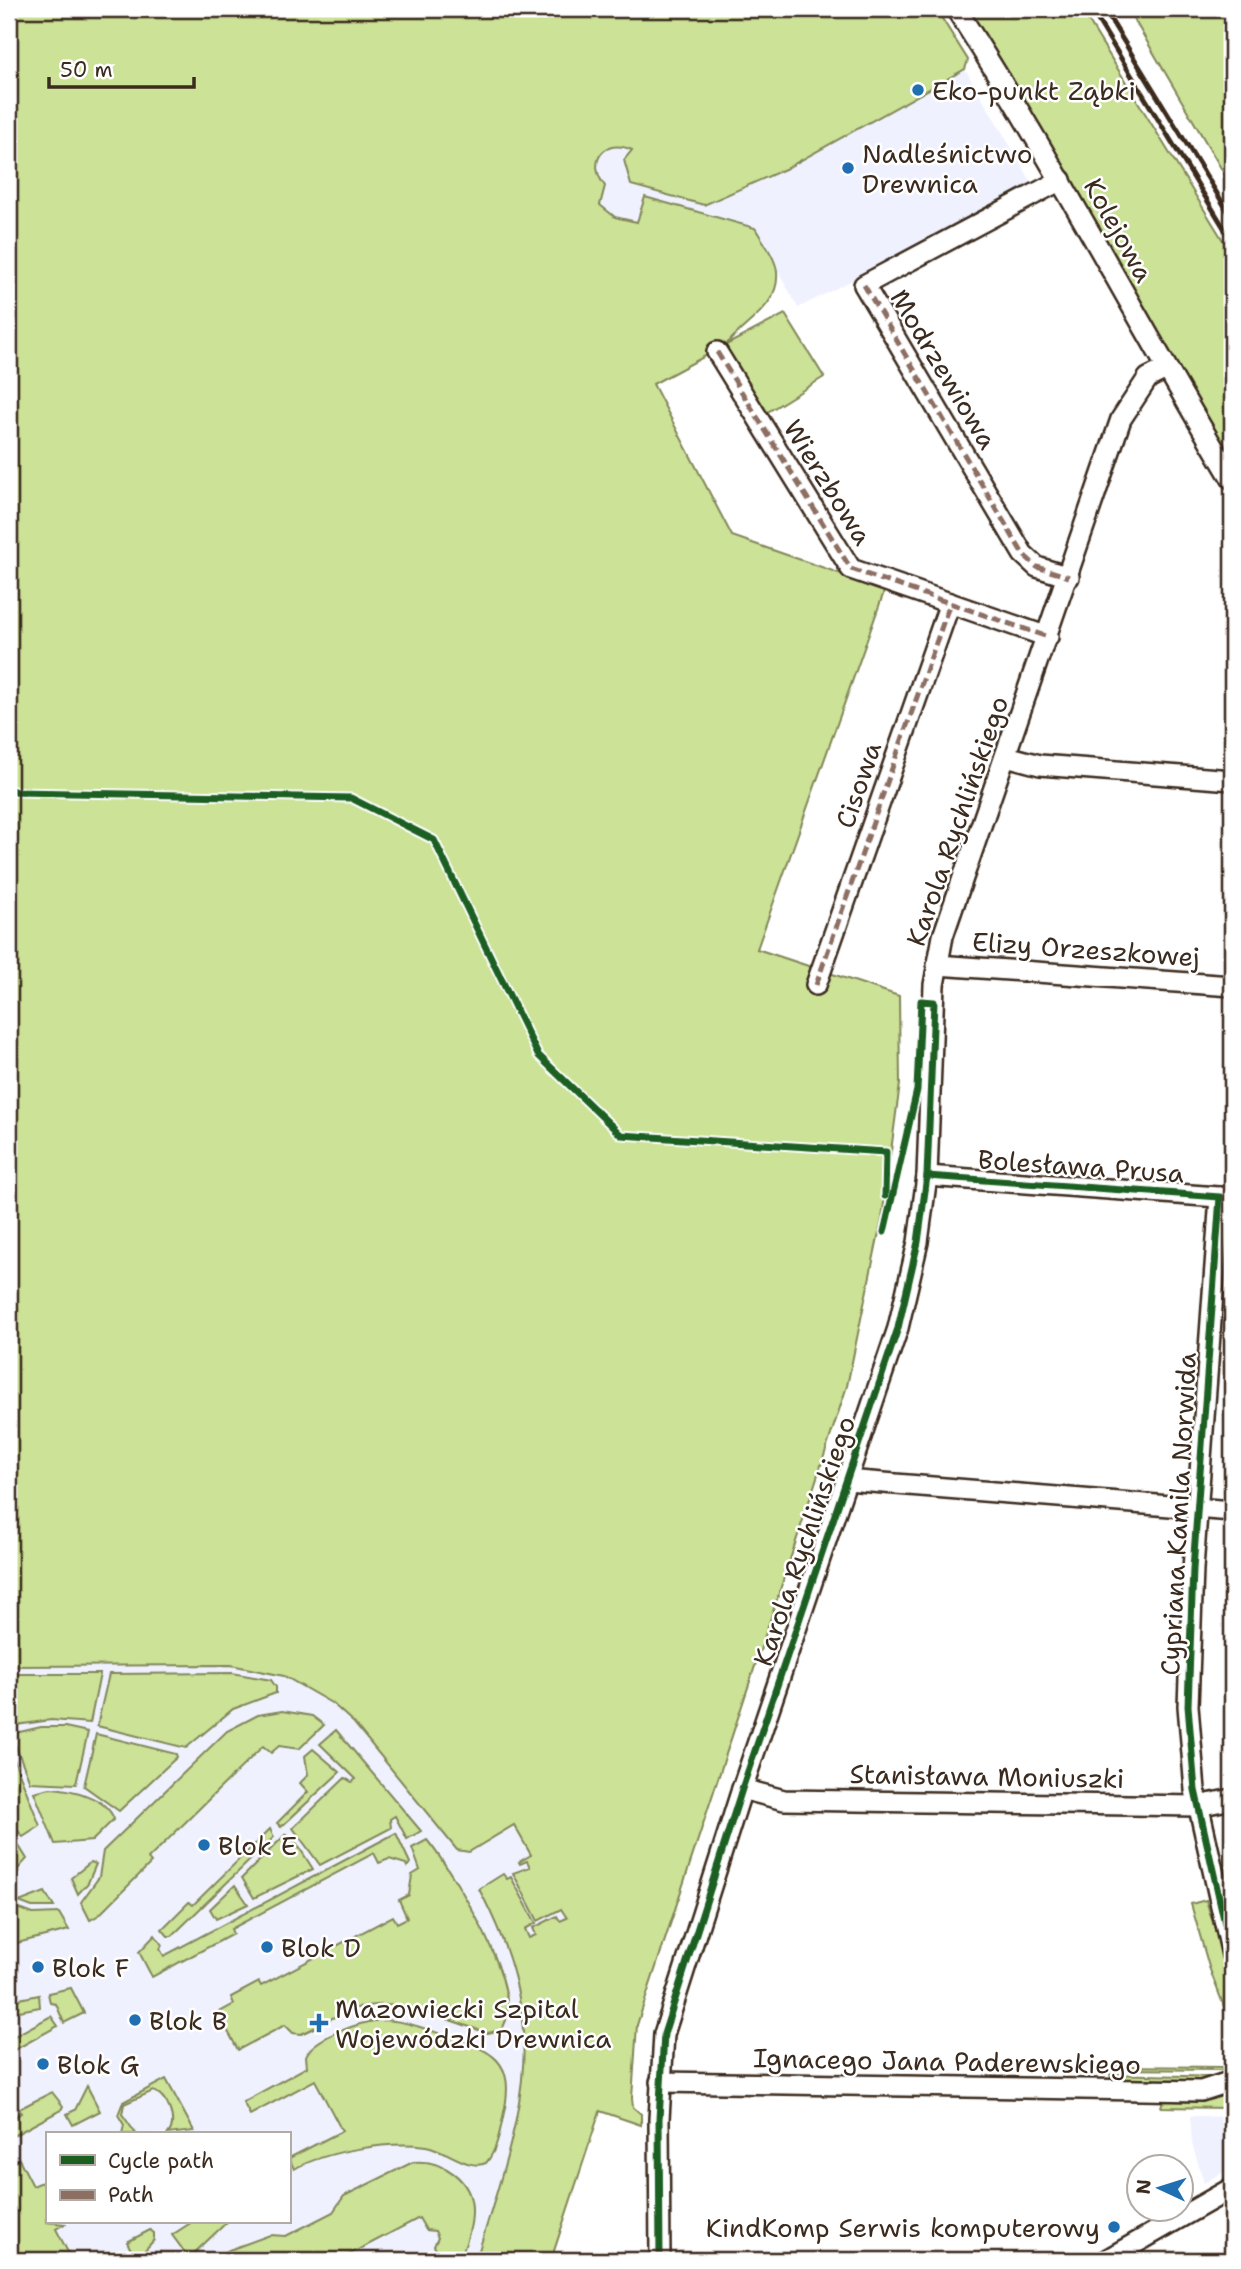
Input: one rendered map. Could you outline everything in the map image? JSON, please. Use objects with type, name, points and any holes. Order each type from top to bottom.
[{"type":"street","name":"Kolejowa","points":[[956,9],[1061,180],[1166,369],[1232,479]]},
{"type":"street","name":"Modrzewiowa","points":[[1061,180],[864,285],[1023,554],[1037,567],[1069,577]]},
{"type":"street","name":"Wierzbowa","points":[[717,352],[851,569],[1048,637]]},
{"type":"street","name":"Karola Rychlińskiego","points":[[660,2260],[660,2082],[670,2010],[898,1328],[918,1242],[927,1176],[937,965],[943,936],[1069,577],[1121,419],[1148,378],[1166,369]]},
{"type":"street","name":"Cisowa","points":[[816,985],[950,603]]},
{"type":"street","points":[[1006,755],[1040,765],[1232,780]]},
{"type":"street","name":"Elizy Orzeszkowej","points":[[937,965],[1232,986]]},
{"type":"street","name":"Bolesława Prusa","points":[[927,1176],[1226,1198]]},
{"type":"street","name":"Cypriana Kamila Norwida","points":[[1226,1198],[1199,1509],[1188,1706],[1190,1752],[1198,1806],[1232,1955]]},
{"type":"street","points":[[846,1480],[1232,1511]]},
{"type":"street","name":"Stanisława Moniuszki","points":[[742,1789],[784,1800],[1198,1806],[1232,1799]]},
{"type":"street","name":"Ignacego Jana Paderewskiego","points":[[660,2082],[1200,2091],[1232,2081]]},
{"type":"street","points":[[1106,2260],[1232,2188]]},
{"type":"shaded area","points":[[965,69],[1034,186],[798,308],[755,228],[645,197],[637,223],[615,217],[600,205],[605,186],[598,177],[596,165],[600,154],[610,147],[621,145],[632,150],[704,205],[785,169]]},
{"type":"shaded area","name":"Mazowiecki Szpital Wojewódzki Drewnica","points":[[9,1655],[746,1664],[551,2260],[9,2260]]},
{"type":"shaded area","points":[[1190,2116],[1232,2117],[1224,2124],[1232,2139],[1232,2167],[1204,2183],[1192,2144]]},
{"type":"green space","points":[[9,9],[936,9],[968,60],[965,69],[785,169],[704,205],[631,185],[624,160],[632,150],[622,147],[606,149],[598,161],[597,168],[605,186],[600,205],[615,217],[637,222],[645,197],[755,228],[774,261],[776,284],[773,295],[760,313],[726,345],[785,314],[824,377],[766,413],[709,354],[653,384],[732,536],[885,589],[757,949],[899,996],[900,1084],[882,1218],[847,1386],[637,2025],[632,2098],[633,2107],[641,2114],[641,2125],[600,2111],[551,2260],[476,2260],[506,2161],[523,2074],[523,2031],[517,1987],[502,1940],[479,1889],[503,1874],[507,1879],[511,1877],[536,1923],[525,1929],[529,1938],[536,1935],[533,1928],[557,1916],[560,1921],[567,1918],[561,1909],[538,1921],[513,1873],[530,1867],[527,1861],[520,1864],[519,1862],[531,1855],[514,1825],[469,1852],[457,1850],[354,1723],[333,1704],[284,1676],[231,1665],[9,1666]]},
{"type":"green space","points":[[969,9],[1081,9],[1232,255],[1232,462],[1037,121]]},
{"type":"green space","points":[[1128,9],[1232,9],[1232,26],[1229,27],[1232,39],[1232,187]]},
{"type":"green space","points":[[232,1673],[271,1680],[276,1687],[276,1693],[233,1709],[186,1748],[97,1726],[109,1674]]},
{"type":"green space","points":[[9,1674],[100,1674],[90,1723],[51,1720],[9,1726]]},
{"type":"green space","points":[[282,1711],[312,1716],[324,1725],[299,1749],[279,1746],[271,1753],[263,1746],[148,1859],[151,1863],[99,1915],[90,1920],[81,1902],[99,1877],[103,1851],[227,1731],[258,1715]]},
{"type":"green space","points":[[41,1727],[65,1727],[88,1732],[76,1784],[30,1782],[11,1734]]},
{"type":"green space","points":[[336,1730],[421,1831],[407,1839],[395,1816],[390,1819],[391,1828],[320,1865],[293,1828],[345,1778],[352,1782],[356,1779],[320,1744]]},
{"type":"green space","points":[[96,1734],[176,1754],[177,1757],[119,1811],[84,1786]]},
{"type":"green space","points":[[9,1747],[40,1826],[23,1837],[9,1820]]},
{"type":"green space","points":[[313,1749],[340,1772],[281,1827],[277,1823],[308,1792],[300,1783],[308,1775],[305,1756]]},
{"type":"green space","points":[[50,1788],[77,1792],[96,1800],[110,1811],[114,1819],[92,1841],[55,1844],[34,1792]]},
{"type":"green space","points":[[270,1829],[274,1837],[172,1936],[168,1936],[162,1929],[189,1902],[193,1905]]},
{"type":"green space","points":[[9,1830],[27,1859],[9,1879]]},
{"type":"green space","points":[[396,1833],[410,1863],[407,1867],[406,1864],[389,1859],[379,1863],[374,1853],[231,1929],[233,1934],[152,1977],[139,1952],[155,1935],[162,1945],[160,1949],[164,1956]]},
{"type":"green space","points":[[286,1834],[297,1844],[313,1869],[254,1898],[242,1878]]},
{"type":"green space","points":[[427,1840],[469,1904],[497,1962],[505,1990],[507,2013],[501,2030],[488,2033],[403,2007],[368,2006],[344,2012],[301,2034],[293,2033],[285,2025],[238,2050],[218,2013],[234,2004],[231,1997],[259,1982],[261,1986],[393,1916],[397,1923],[407,1918],[399,1900],[409,1895],[412,1875],[420,1870],[412,1848]]},
{"type":"green space","points":[[91,1862],[96,1864],[88,1883],[78,1894],[71,1878]]},
{"type":"green space","points":[[235,1885],[248,1904],[216,1919],[210,1909]]},
{"type":"green space","points":[[45,1892],[54,1907],[32,1907],[19,1902]]},
{"type":"green space","points":[[1206,1900],[1232,1985],[1232,2028],[1209,1967],[1191,1904]]},
{"type":"green space","points":[[9,1905],[33,1914],[59,1913],[69,1930],[9,1945]]},
{"type":"green space","points":[[71,1988],[84,2013],[64,2023],[56,2004],[50,2003],[48,1993]]},
{"type":"green space","points":[[39,1995],[40,2007],[9,2013],[9,2001]]},
{"type":"green space","points":[[51,2016],[58,2026],[9,2053],[9,2039]]},
{"type":"green space","points":[[381,2020],[413,2025],[476,2046],[497,2060],[507,2082],[506,2097],[497,2142],[486,2163],[479,2165],[464,2162],[426,2146],[394,2145],[340,2152],[294,2169],[290,2157],[342,2131],[315,2080],[250,2115],[243,2102],[307,2067],[306,2056],[318,2043],[362,2024]]},
{"type":"green space","points":[[1232,2059],[1232,2066],[1223,2070],[1109,2069],[1108,2066],[1227,2067]]},
{"type":"green space","points":[[1110,2074],[1220,2077],[1197,2082],[1112,2081]]},
{"type":"green space","points":[[166,2079],[194,2131],[169,2132],[172,2123],[170,2110],[163,2098],[153,2091],[124,2104],[122,2114],[135,2132],[122,2132],[124,2125],[118,2115],[123,2102]]},
{"type":"green space","points":[[87,2086],[100,2111],[73,2125],[67,2114],[75,2110]]},
{"type":"green space","points":[[52,2092],[63,2106],[61,2110],[9,2138],[9,2120],[21,2113],[19,2109]]},
{"type":"green space","points":[[1221,2096],[1230,2102],[1227,2108],[1161,2107],[1163,2100],[1203,2101]]},
{"type":"green space","points":[[19,2159],[33,2186],[42,2182],[46,2189],[46,2224],[65,2224],[56,2229],[72,2260],[9,2260],[9,2165]]},
{"type":"green space","points":[[413,2162],[445,2168],[462,2181],[467,2190],[472,2218],[460,2260],[438,2260],[441,2258],[434,2246],[438,2238],[435,2231],[426,2230],[419,2218],[339,2260],[212,2260],[229,2250],[270,2235],[286,2236],[333,2212],[344,2196]]},
{"type":"green space","points":[[189,2224],[225,2224],[189,2258],[172,2235]]},
{"type":"green space","points":[[150,2230],[154,2233],[154,2240],[136,2260],[127,2242]]},
{"type":"railway","points":[[1091,9],[1232,241]]},
{"type":"railway","points":[[1104,9],[1232,218]]},
{"type":"marked path","points":[[864,285],[1023,554],[1037,567],[1069,577]]},
{"type":"marked path","points":[[717,352],[851,569],[1048,637]]},
{"type":"marked path","points":[[816,985],[950,603]]},
{"type":"cycle path","points":[[9,789],[16,792],[351,798],[434,840],[538,1055],[621,1135],[886,1152],[885,1196]]},
{"type":"cycle path","points":[[660,2260],[659,2119],[664,2034],[742,1789],[898,1328],[918,1242],[927,1176],[934,1002],[921,1001],[917,1090],[884,1232]]},
{"type":"cycle path","points":[[927,1176],[1220,1197],[1193,1569],[1188,1706],[1195,1790],[1232,1955]]},
{"type":"place","name":"Eko-punkt Ząbki","points":[[918,90]]},
{"type":"place","name":"Nadleśnictwo Drewnica","points":[[848,168]]},
{"type":"place","name":"Blok E","points":[[204,1845]]},
{"type":"place","name":"Blok D","points":[[267,1947]]},
{"type":"place","name":"Blok F","points":[[38,1967]]},
{"type":"place","name":"Blok B","points":[[135,2020]]},
{"type":"place","name":"Mazowiecki Szpital Wojewódzki Drewnica","points":[[319,2023]]},
{"type":"place","name":"Blok G","points":[[43,2064]]},
{"type":"place","name":"KindKomp Serwis komputerowy","points":[[1114,2227]]}]
